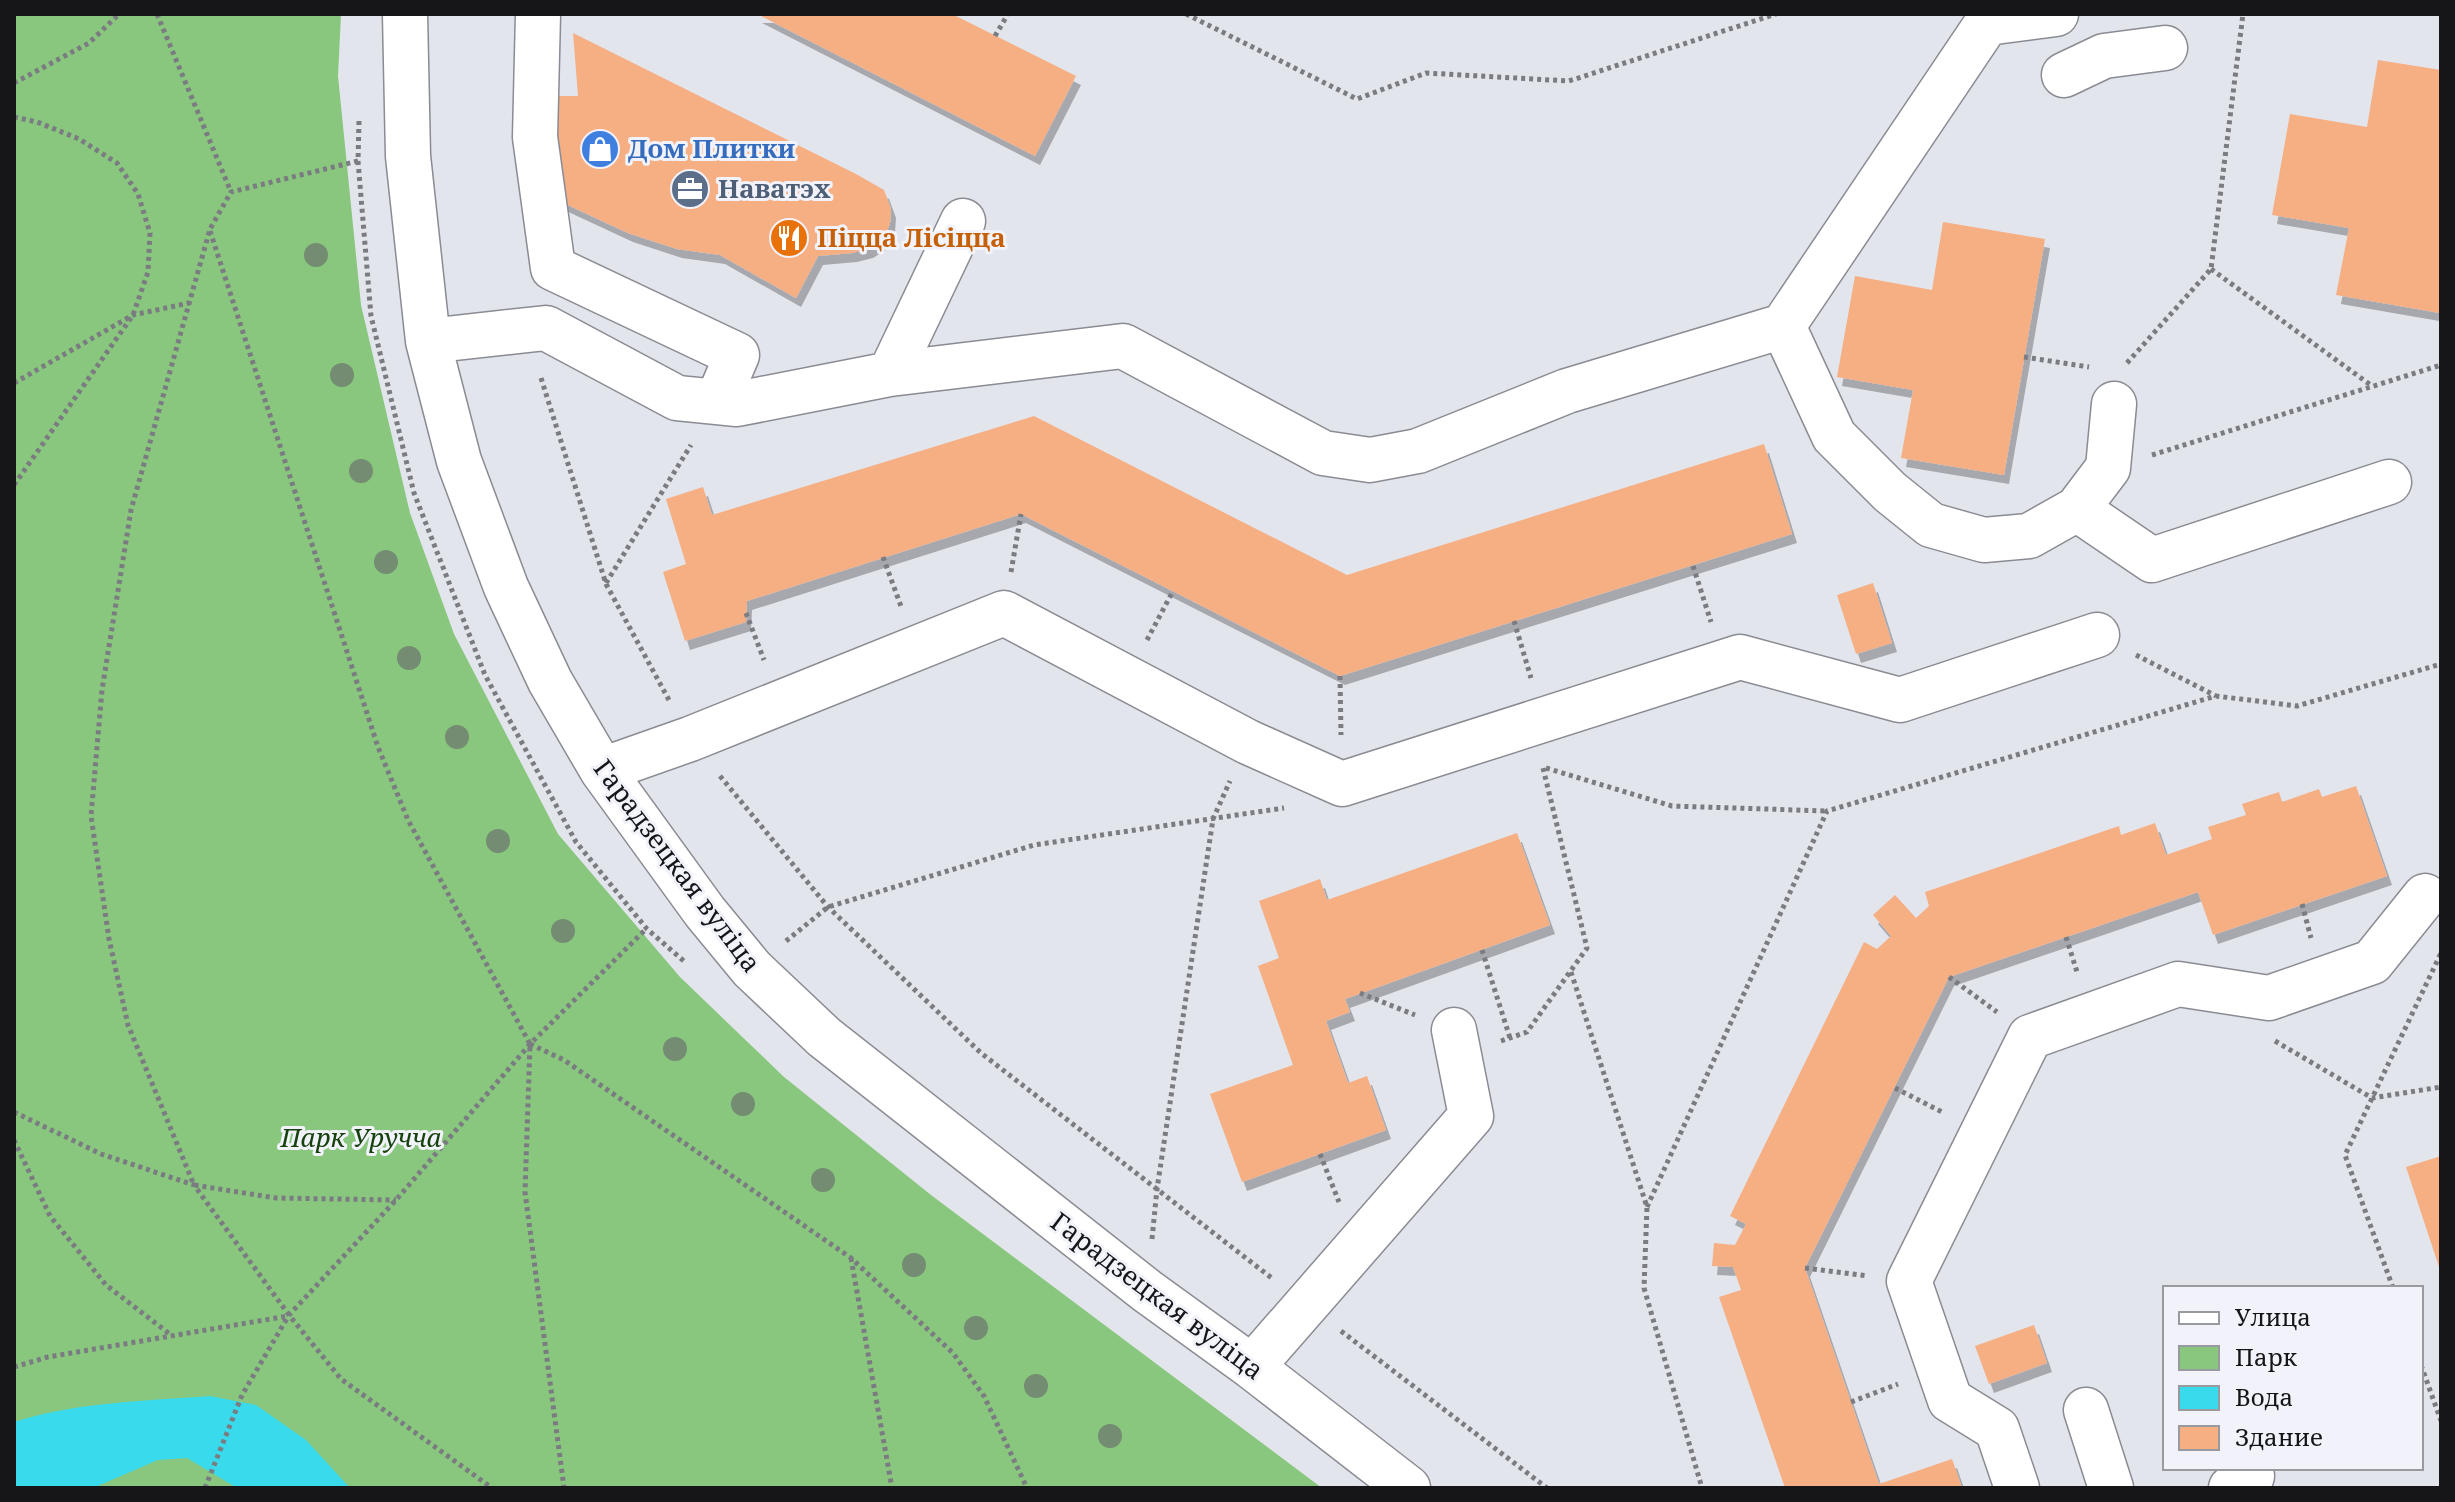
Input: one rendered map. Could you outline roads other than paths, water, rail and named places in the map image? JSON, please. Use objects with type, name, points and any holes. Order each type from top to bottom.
[{"type":"street","name":"Гарадзецкая вуліца","points":[[405,14],[408,156],[428,341],[459,461],[506,587],[550,681],[602,770],[705,912],[752,969],[824,1037],[1147,1291],[1252,1367],[1408,1488]]},
{"type":"street","points":[[538,14],[535,137],[553,268],[737,355],[717,402]]},
{"type":"street","points":[[428,341],[546,328],[677,398],[737,404],[890,374],[1123,346],[1323,453],[1370,460],[1418,451],[1567,391],[1783,326],[1987,23],[2056,14]]},
{"type":"street","points":[[2079,14],[2104,56]]},
{"type":"street","points":[[2064,75],[2104,56],[2165,48]]},
{"type":"street","points":[[890,374],[963,221]]},
{"type":"street","points":[[1783,326],[1834,436],[1890,492],[1931,525],[1984,540],[2029,536],[2077,509],[2108,468],[2112,382]]},
{"type":"street","points":[[2077,509],[2152,560],[2389,482]]},
{"type":"street","points":[[602,770],[690,739],[1004,613],[1248,742],[1342,784],[1740,657],[1900,700],[2097,635]]},
{"type":"street","points":[[2017,1488],[1997,1429],[1950,1400],[1909,1281],[2030,1037],[2178,984],[2269,998],[2372,962],[2425,896]]},
{"type":"street","points":[[1252,1367],[1471,1116],[1456,1043]]},
{"type":"street","points":[[2086,1410],[2111,1488]]},
{"type":"street","points":[[2231,1488],[2252,1476],[2250,1470]]},
{"type":"water","points":[[210,1396],[256,1405],[306,1440],[350,1488],[237,1488],[187,1458],[158,1460],[93,1488],[14,1488],[14,1422],[87,1406]]},
{"type":"place","name":"Дом Плитки","points":[[600,149]]},
{"type":"place","name":"Наватэх","points":[[690,189]]},
{"type":"place","name":"Піцца Лісіцца","points":[[789,238]]},
{"type":"park label","name":"Парк Уручча","points":[[361,1138]]}]
